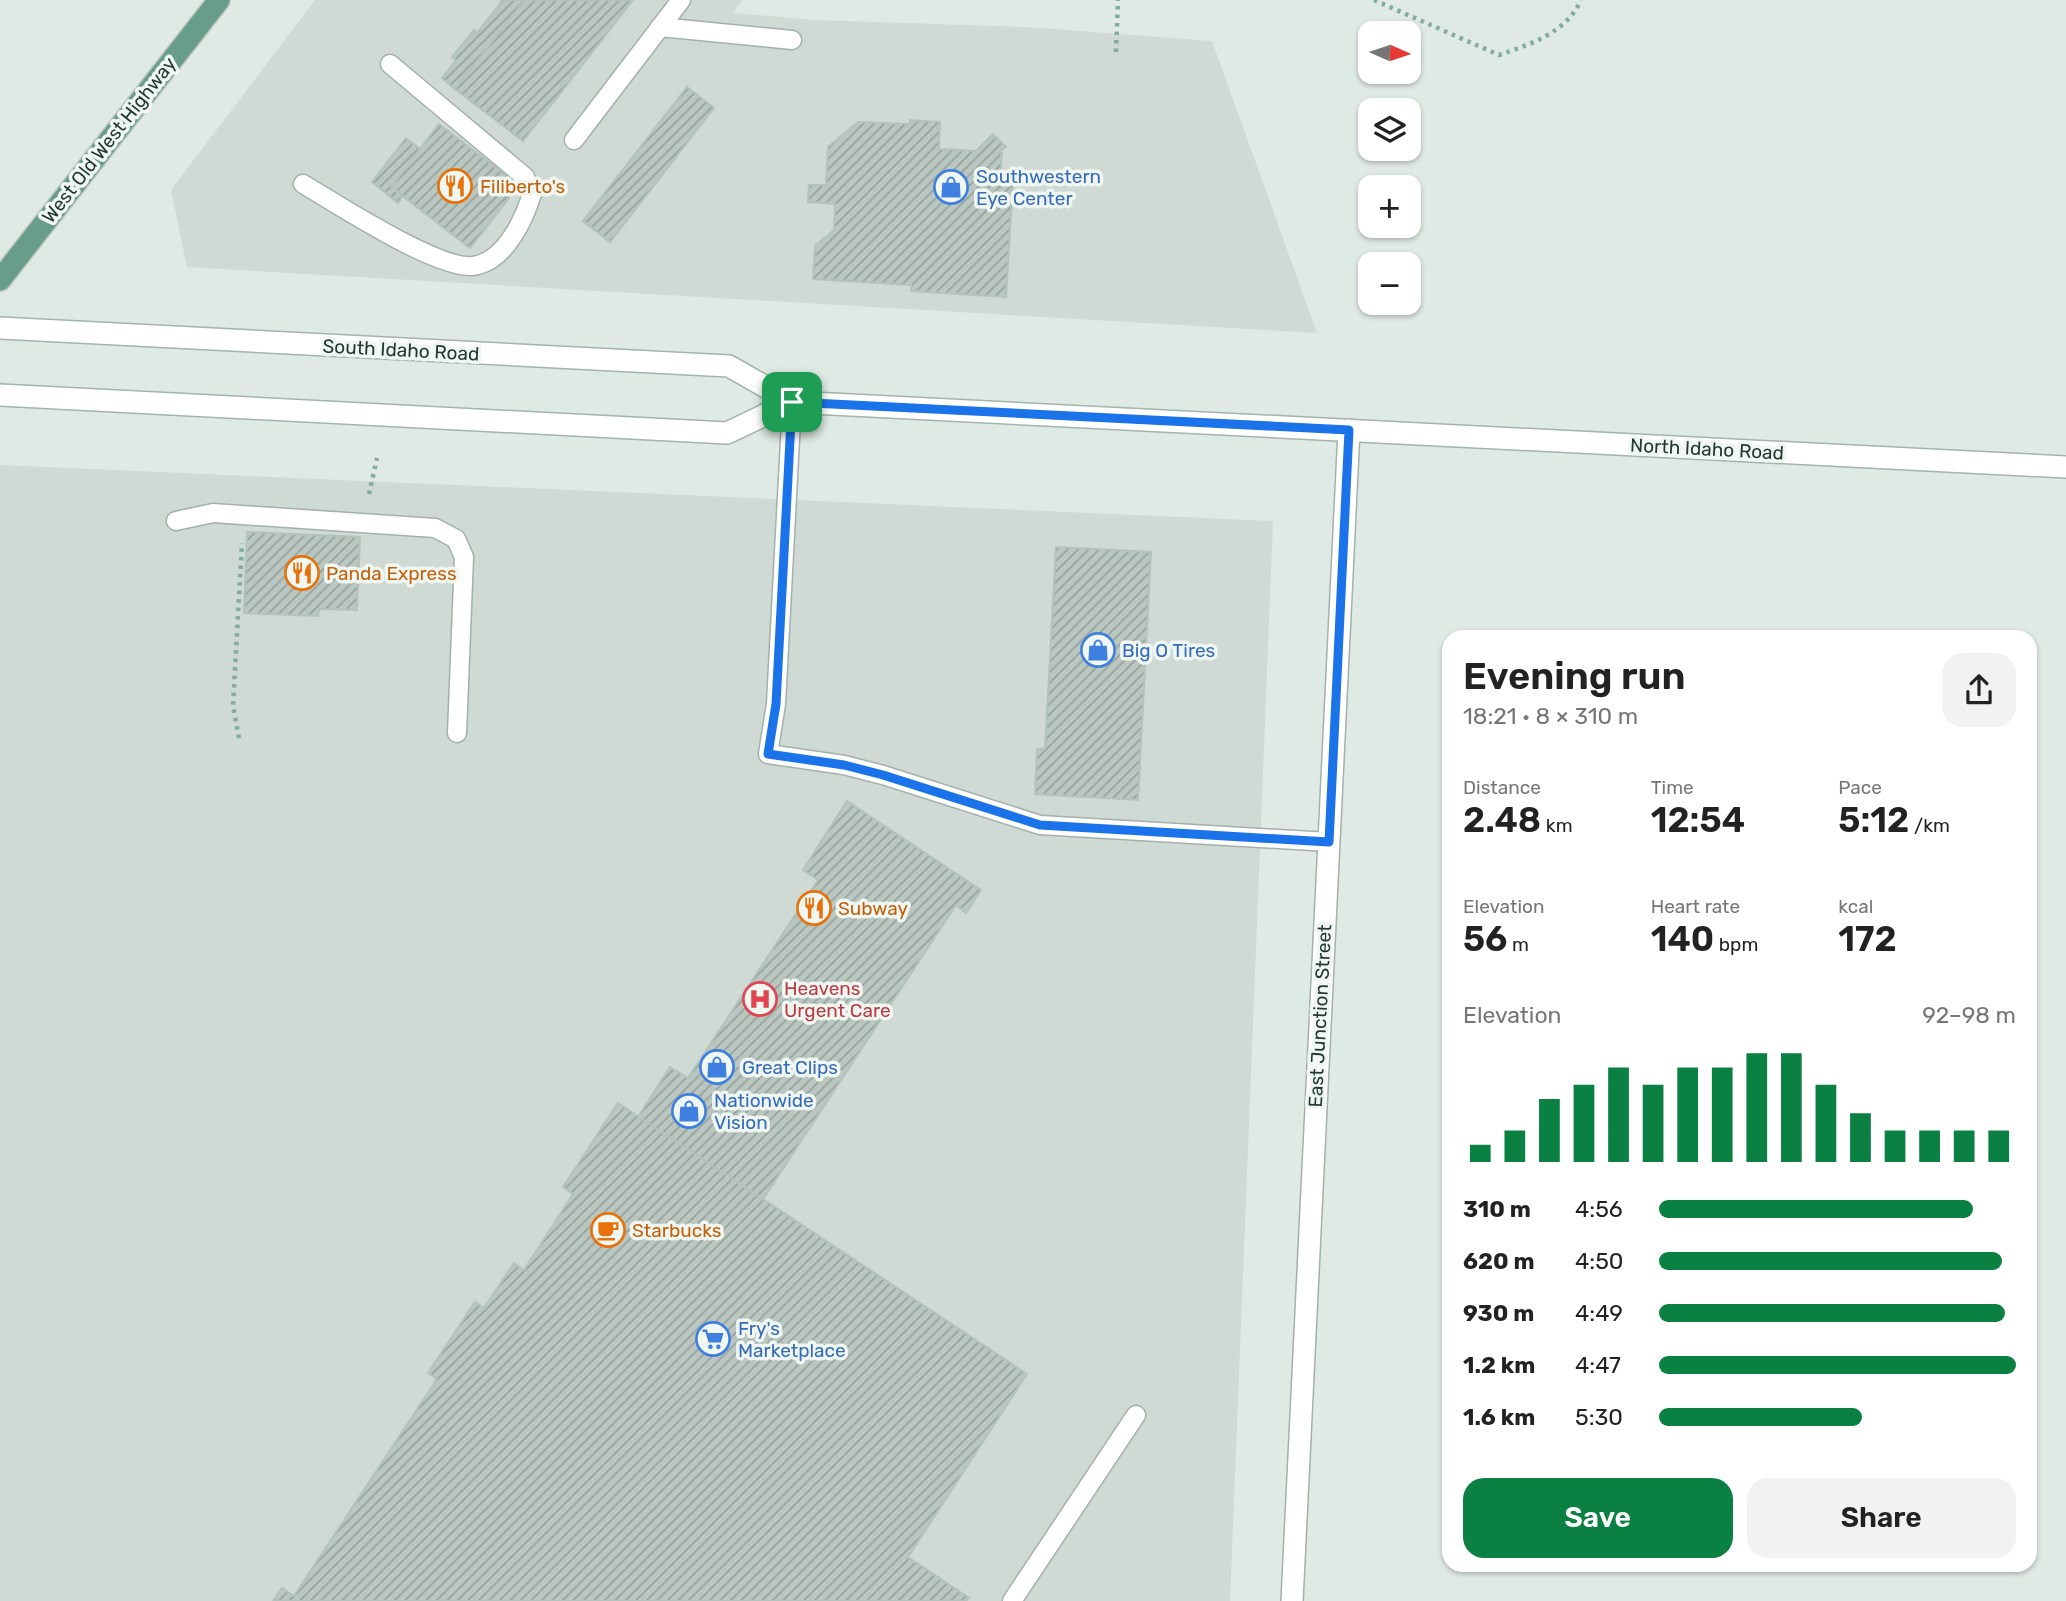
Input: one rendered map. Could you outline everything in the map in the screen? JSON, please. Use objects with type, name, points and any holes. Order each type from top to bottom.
[{"type":"main road","name":"West Old West Highway","points":[[0,280],[219,0]]},
{"type":"main road","name":"South Idaho Road","points":[[0,328],[729,366],[792,402],[1349,430]]},
{"type":"main road","name":"South Idaho Road","points":[[0,396],[727,433],[792,402]]},
{"type":"main road","name":"North Idaho Road","points":[[1349,430],[2066,467]]},
{"type":"main road","name":"East Junction Street","points":[[1292,1601],[1349,430]]},
{"type":"lane","points":[[574,139],[681,0]]},
{"type":"lane","points":[[660,27],[792,40]]},
{"type":"lane","points":[[303,184],[433,258],[463,267],[479,265],[498,253],[524,218],[532,194],[525,177],[390,64]]},
{"type":"lane","points":[[792,402],[776,704],[768,754],[870,771],[1040,825],[1329,842]]},
{"type":"lane","points":[[176,521],[213,513],[435,528],[456,539],[464,558],[457,733]]},
{"type":"lane","points":[[1012,1601],[1136,1415]]},
{"type":"path","points":[[1116,52],[1118,0]]},
{"type":"path","points":[[1374,0],[1499,55],[1545,39],[1576,11],[1581,0]]},
{"type":"path","points":[[369,497],[377,458]]},
{"type":"path","points":[[239,738],[233,706],[244,516]]},
{"type":"shaded area","points":[[315,0],[742,0],[733,13],[816,20],[1026,27],[1212,41],[1317,333],[187,267],[171,190]]},
{"type":"shaded area","points":[[0,465],[1273,521],[1230,1601],[0,1601]]},
{"type":"building","points":[[500,0],[525,0],[455,89],[442,78],[456,60],[452,57],[474,30],[477,33],[502,1]]},
{"type":"building","points":[[525,0],[633,0],[523,141],[455,89]]},
{"type":"building","points":[[687,87],[714,108],[610,242],[583,221]]},
{"type":"building","points":[[910,120],[940,122],[939,149],[976,151],[993,134],[1006,147],[998,153],[1002,153],[1000,180],[1013,181],[1006,297],[911,291],[911,285],[813,279],[815,246],[834,230],[835,204],[808,202],[809,185],[826,185],[828,147],[858,122],[910,124]]},
{"type":"building","name":"Filiberto's","points":[[439,124],[519,185],[470,248],[391,187]]},
{"type":"building","points":[[406,138],[420,149],[391,187],[402,197],[398,203],[372,182]]},
{"type":"building","name":"Panda Express","points":[[247,532],[360,537],[357,610],[319,609],[318,616],[244,613]]},
{"type":"building","name":"Big O Tires","points":[[1056,547],[1151,552],[1138,800],[1035,794],[1037,749],[1045,749]]},
{"type":"building","points":[[847,801],[981,890],[966,913],[956,905],[763,1199],[638,1117],[670,1067],[688,1078],[818,880],[803,870]]},
{"type":"building","name":"Fry's Marketplace","points":[[618,1103],[1027,1374],[908,1557],[969,1598],[966,1601],[273,1601],[282,1588],[294,1596],[437,1379],[428,1373],[475,1302],[484,1308],[514,1263],[524,1270],[573,1194],[563,1187]]},
{"type":"place","name":"Filiberto's","points":[[455,186]]},
{"type":"place","name":"Southwestern Eye Center","points":[[951,187]]},
{"type":"place","name":"Panda Express","points":[[302,573]]},
{"type":"place","name":"Big O Tires","points":[[1098,650]]},
{"type":"place","name":"Subway","points":[[814,908]]},
{"type":"place","name":"Heavens Urgent Care","points":[[760,999]]},
{"type":"place","name":"Great Clips","points":[[717,1067]]},
{"type":"place","name":"Nationwide Vision","points":[[689,1111]]},
{"type":"place","name":"Starbucks","points":[[608,1230]]},
{"type":"place","name":"Fry's Marketplace","points":[[713,1339]]},
{"type":"route","points":[[792,402],[1349,430],[1329,842],[1040,825],[883,775],[844,765],[768,754],[776,704],[792,402]]}]
